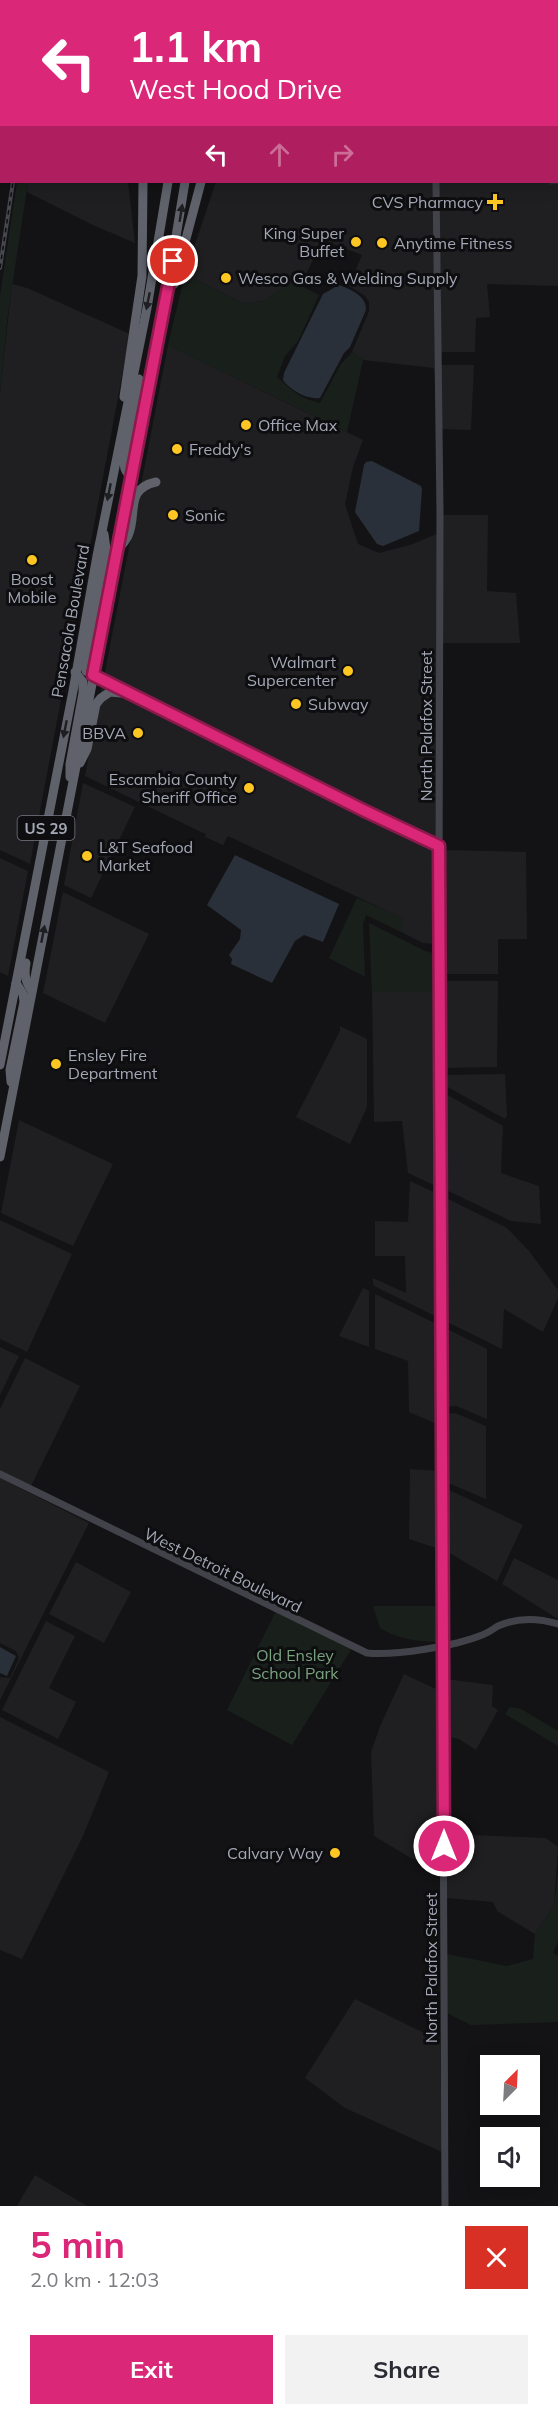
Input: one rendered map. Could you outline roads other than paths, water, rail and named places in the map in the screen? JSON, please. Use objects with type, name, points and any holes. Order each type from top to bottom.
[{"type":"highway","points":[[119,441],[125,384],[142,276],[143,183]]},
{"type":"highway","name":"Pensacola Boulevard","points":[[0,1065],[119,441],[160,239],[168,183]]},
{"type":"highway","name":"Pensacola Boulevard","points":[[0,1157],[158,345],[186,183]]},
{"type":"highway","points":[[158,345],[201,183]]},
{"type":"highway","points":[[132,477],[124,468],[124,458],[139,377],[137,357]]},
{"type":"highway","points":[[118,550],[128,537],[136,493],[142,487],[156,482]]},
{"type":"highway","points":[[93,675],[86,671],[84,663],[106,549],[103,524]]},
{"type":"highway","points":[[71,790],[70,764],[83,693],[83,682],[75,672]]},
{"type":"highway","points":[[74,776],[87,749],[96,704],[110,692],[132,694]]},
{"type":"highway","points":[[32,992],[24,974],[37,904],[38,871]]},
{"type":"highway","points":[[11,1099],[10,1070],[24,1002],[23,994],[16,983]]},
{"type":"main road","name":"North Palafox Street","points":[[436,183],[440,523],[439,846],[445,2206]]},
{"type":"main road","points":[[75,672],[93,675],[439,846]]},
{"type":"main road","name":"West Detroit Boulevard","points":[[0,1474],[352,1648],[367,1653],[380,1655],[443,1645],[482,1635],[513,1621],[536,1619],[558,1624]]},
{"type":"waterway","points":[[550,184],[558,183]]},
{"type":"railway","points":[[0,268],[13,183]]},
{"type":"place","name":"CVS Pharmacy","points":[[495,202]]},
{"type":"place","name":"King Super Buffet","points":[[356,242]]},
{"type":"place","name":"Anytime Fitness","points":[[382,243]]},
{"type":"place","name":"Wesco Gas & Welding Supply","points":[[226,278]]},
{"type":"place","name":"Office Max","points":[[246,425]]},
{"type":"place","name":"Freddy's","points":[[177,449]]},
{"type":"place","name":"Sonic","points":[[173,515]]},
{"type":"place","name":"Boost Mobile","points":[[32,560]]},
{"type":"place","name":"Walmart Supercenter","points":[[348,671]]},
{"type":"place","name":"Subway","points":[[296,704]]},
{"type":"place","name":"BBVA","points":[[138,733]]},
{"type":"place","name":"Escambia County Sheriff Office","points":[[249,788]]},
{"type":"place","name":"L&T Seafood Market","points":[[87,856]]},
{"type":"place","name":"Ensley Fire Department","points":[[56,1064]]},
{"type":"place","name":"Calvary Way","points":[[335,1853]]},
{"type":"park label","name":"Old Ensley School Park","points":[[295,1664]]}]
